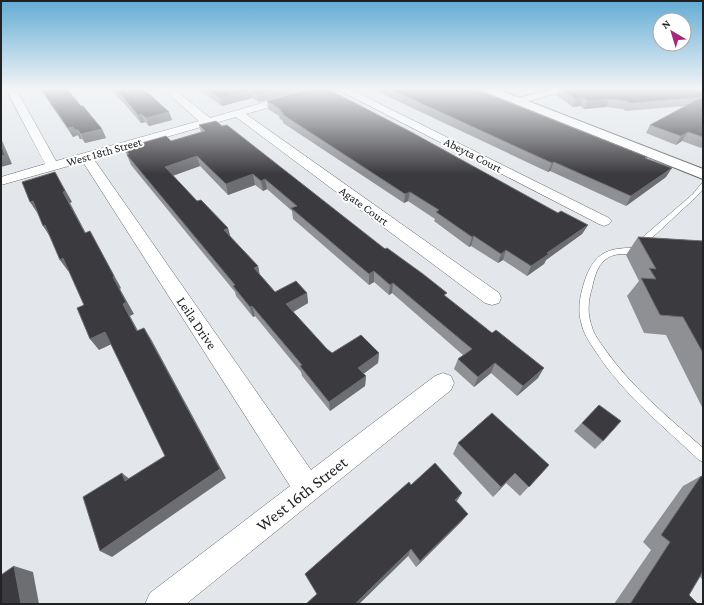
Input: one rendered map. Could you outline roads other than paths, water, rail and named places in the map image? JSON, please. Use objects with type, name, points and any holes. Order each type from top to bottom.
[{"type":"main road","points":[[560,117],[703,174]]},
{"type":"street","points":[[26,117],[52,166]]},
{"type":"street","points":[[202,117],[208,122]]},
{"type":"street","name":"West 18th Street","points":[[1,181],[223,117]]},
{"type":"street","name":"Agate Court","points":[[242,117],[492,298]]},
{"type":"street","name":"Abeyta Court","points":[[398,117],[604,221]]},
{"type":"street","name":"Leila Drive","points":[[86,157],[308,489]]},
{"type":"street","name":"West 16th Street","points":[[161,604],[443,383]]},
{"type":"lane","points":[[633,251],[695,195],[703,185]]},
{"type":"lane","points":[[648,252],[619,250],[608,252],[600,258],[593,269],[583,305],[587,329],[602,353],[627,383],[703,456]]}]
